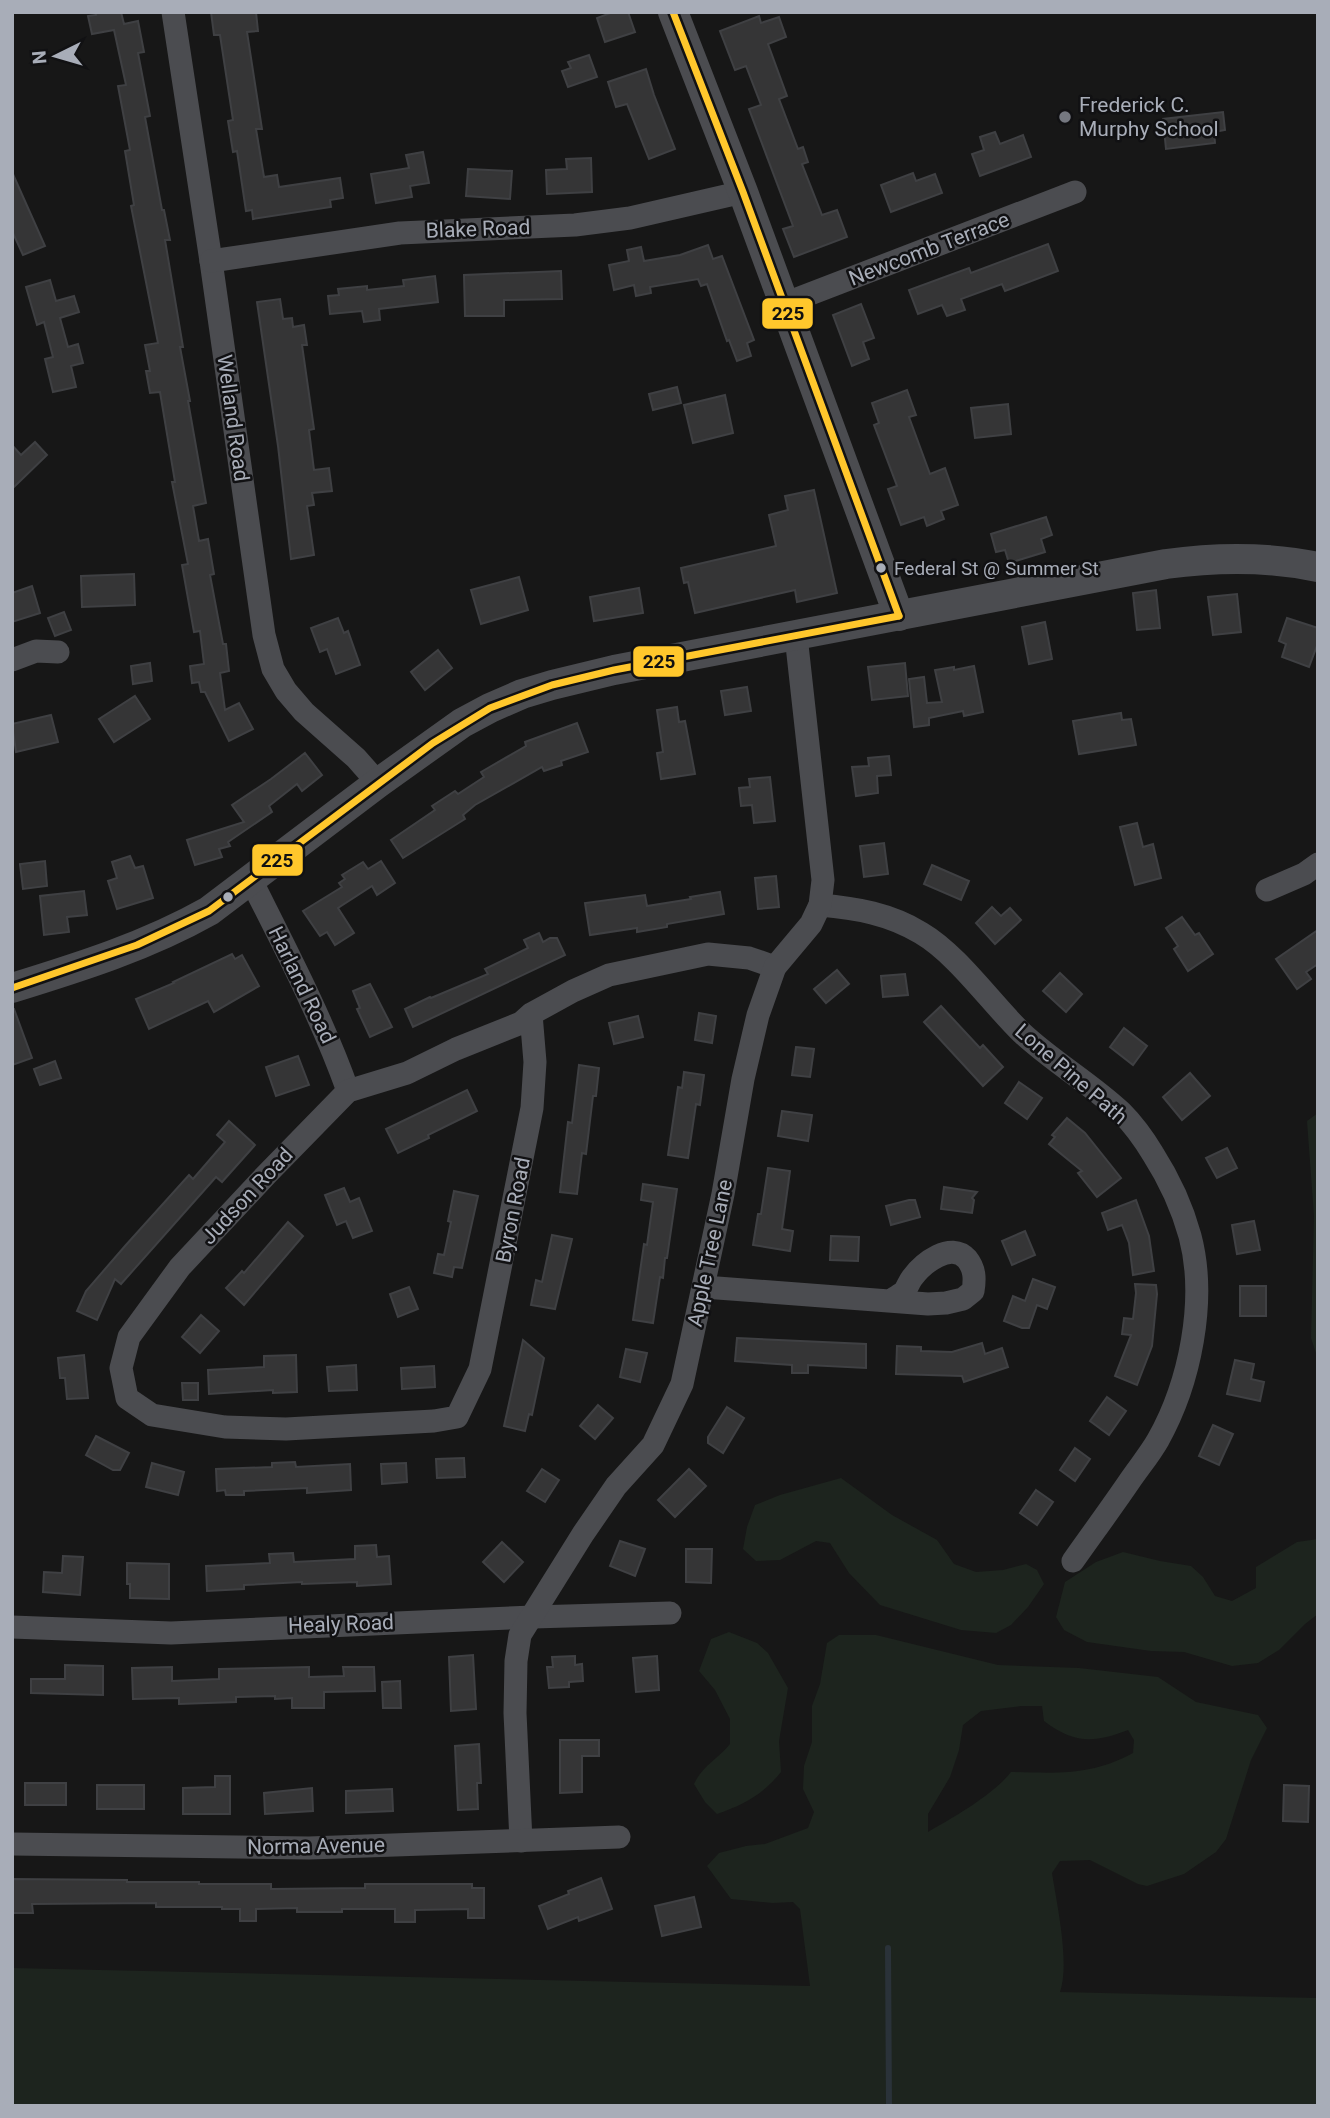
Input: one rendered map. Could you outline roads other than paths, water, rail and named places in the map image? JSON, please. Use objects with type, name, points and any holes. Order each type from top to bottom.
[{"type":"street","name":"Welland Road","points":[[173,12],[264,635],[274,669],[285,691],[304,712],[356,758],[378,783]]},
{"type":"street","points":[[673,12],[743,192],[899,616]]},
{"type":"street","name":"Blake Road","points":[[211,261],[400,233],[575,225],[630,218],[743,192]]},
{"type":"street","name":"Newcomb Terrace","points":[[784,304],[1075,192]]},
{"type":"street","points":[[12,988],[155,939],[209,911],[462,723],[522,694],[614,670],[1125,571],[1206,559],[1244,557],[1318,567]]},
{"type":"street","name":"Apple Tree Lane","points":[[521,1841],[515,1713],[516,1661],[520,1634],[616,1486],[653,1445],[682,1384],[758,1015],[775,967],[811,924],[820,905],[823,880],[796,636]]},
{"type":"street","points":[[12,660],[36,651],[58,652]]},
{"type":"street","points":[[1266,890],[1304,874],[1318,864]]},
{"type":"street","name":"Harland Road","points":[[251,880],[317,1013],[348,1091]]},
{"type":"street","name":"Lone Pine Path","points":[[820,905],[869,911],[923,933],[949,955],[1005,1017],[1045,1054],[1079,1077],[1122,1113],[1165,1172],[1180,1204],[1196,1271],[1195,1313],[1186,1369],[1177,1400],[1158,1441],[1073,1561]]},
{"type":"street","name":"Judson Road","points":[[466,1400],[457,1416],[434,1421],[286,1429],[225,1427],[152,1415],[127,1398],[121,1368],[128,1337],[180,1267],[348,1091],[407,1073],[456,1049],[521,1023],[531,1014],[573,991],[609,975],[708,954],[750,958],[775,967]]},
{"type":"street","name":"Byron Road","points":[[466,1400],[480,1369],[532,1108],[535,1062],[531,1014]]},
{"type":"street","points":[[704,1287],[890,1301]]},
{"type":"street","name":"Healy Road","points":[[12,1627],[171,1633],[533,1616],[670,1613]]},
{"type":"street","name":"Norma Avenue","points":[[12,1844],[309,1848],[619,1837]]},
{"type":"waterway","points":[[888,1948],[889,2106]]},
{"type":"place","name":"Frederick C. Murphy School","points":[[1065,117]]},
{"type":"place","name":"Federal St @ Summer St","points":[[881,568]]}]
